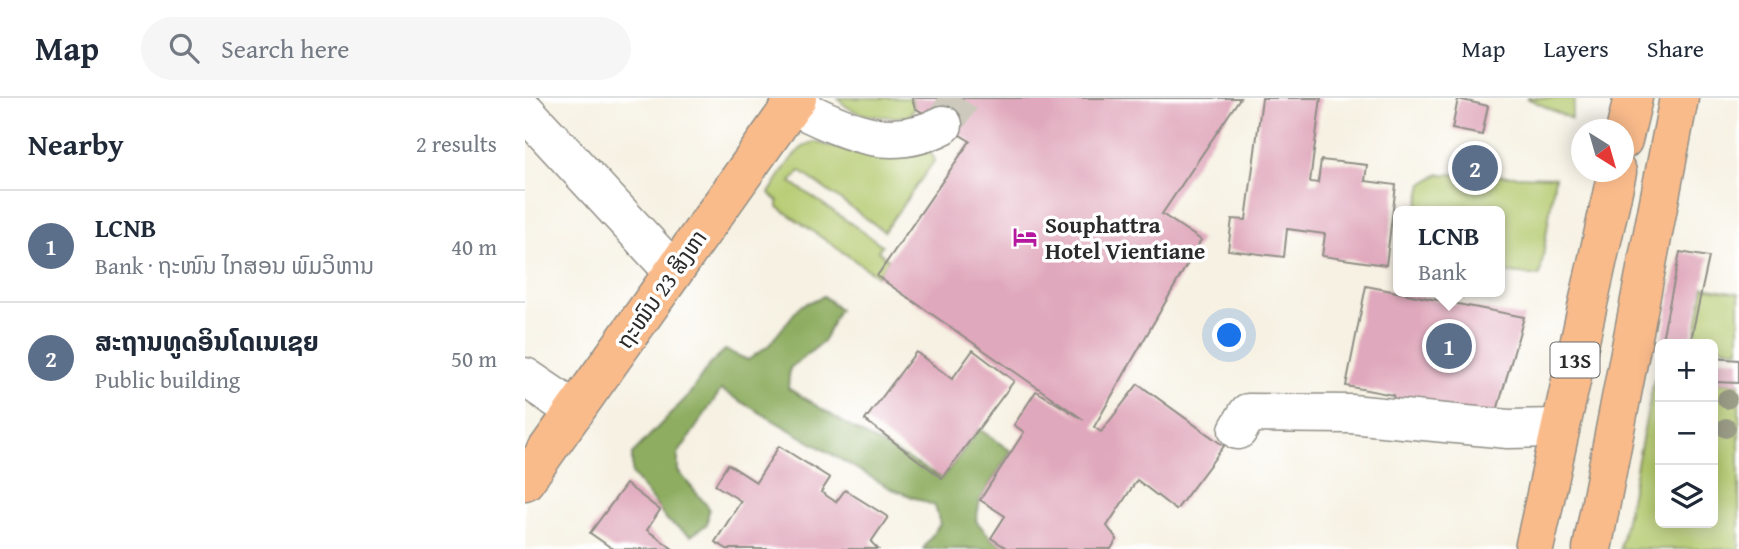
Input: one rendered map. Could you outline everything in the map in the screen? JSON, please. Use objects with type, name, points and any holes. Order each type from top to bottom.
[{"type":"main road","points":[[1628,119],[1633,98]]},
{"type":"main road","name":"13S","points":[[1593,549],[1679,98]]},
{"type":"main road","name":"ຖະໜົນ 23 ສິງຫາ","points":[[525,481],[794,102]]},
{"type":"main road","name":"13S","points":[[1534,549],[1615,182]]},
{"type":"street","points":[[794,102],[851,132],[886,140],[929,132],[943,125]]},
{"type":"street","points":[[525,111],[673,271]]},
{"type":"street","points":[[525,377],[575,411]]},
{"type":"street","points":[[1237,430],[1248,413],[1351,414],[1508,429],[1560,428]]},
{"type":"green space","points":[[838,98],[911,98],[915,108],[908,116],[870,115],[852,110]]},
{"type":"green space","points":[[1527,98],[1575,98],[1571,119]]},
{"type":"green space","points":[[815,142],[886,157],[900,157],[929,150],[935,160],[884,231],[800,171],[791,182],[882,245],[878,251],[889,260],[877,276],[778,207],[778,201],[769,193],[795,155],[808,144]]},
{"type":"green space","points":[[1439,174],[1555,177],[1540,276],[1505,272],[1505,206],[1418,206],[1423,184]]},
{"type":"green space","points":[[1704,287],[1739,293],[1739,350],[1718,347],[1718,339],[1695,339]]},
{"type":"green space","points":[[824,296],[839,309],[823,342],[790,368],[788,388],[859,432],[942,478],[979,429],[1011,451],[980,500],[976,521],[991,538],[1008,549],[923,549],[940,524],[935,506],[890,488],[721,390],[678,454],[678,471],[709,508],[707,524],[691,536],[668,521],[632,474],[632,454],[688,396],[710,364],[725,350],[748,360],[769,345],[800,306]]},
{"type":"green space","points":[[1654,380],[1655,528],[1718,528],[1718,382],[1739,383],[1739,549],[1620,549]]},
{"type":"building","points":[[912,98],[1240,98],[1162,214],[1201,240],[1094,427],[1101,432],[1138,384],[1224,446],[1176,510],[1137,480],[1107,526],[1117,539],[1111,549],[1008,549],[991,538],[1005,516],[980,500],[1024,432],[1014,425],[1036,391],[1084,420],[877,276],[970,141],[915,108]]},
{"type":"building","points":[[1262,98],[1321,98],[1310,182],[1318,183],[1321,160],[1367,165],[1365,181],[1396,185],[1386,265],[1322,256],[1325,234],[1287,229],[1284,257],[1228,250],[1232,219],[1246,220]]},
{"type":"building","points":[[1458,99],[1488,106],[1482,135],[1452,129]]},
{"type":"building","points":[[1680,252],[1709,257],[1691,339],[1662,339]]},
{"type":"building","points":[[1366,286],[1393,291],[1393,297],[1422,297],[1524,317],[1495,418],[1395,404],[1393,395],[1346,386]]},
{"type":"building","points":[[973,350],[1014,381],[942,478],[865,420],[916,352],[952,379]]},
{"type":"building","points":[[1718,358],[1739,360],[1739,383],[1718,382]]},
{"type":"building","points":[[779,446],[830,478],[821,492],[836,502],[845,490],[888,517],[871,542],[878,549],[727,549],[715,542],[741,501],[715,485],[728,464],[756,482]]},
{"type":"building","points":[[626,484],[660,510],[647,530],[673,549],[613,549],[590,533]]},
{"type":"tunnel","points":[[943,125],[961,98]]},
{"type":"place","name":"ສະຖານທູດອິນໂດເນເຊຍ","points":[[1475,168]]},
{"type":"place","name":"Souphattra Hotel Vientiane","points":[[1025,237]]},
{"type":"place","name":"LCNB","points":[[1449,346]]}]
